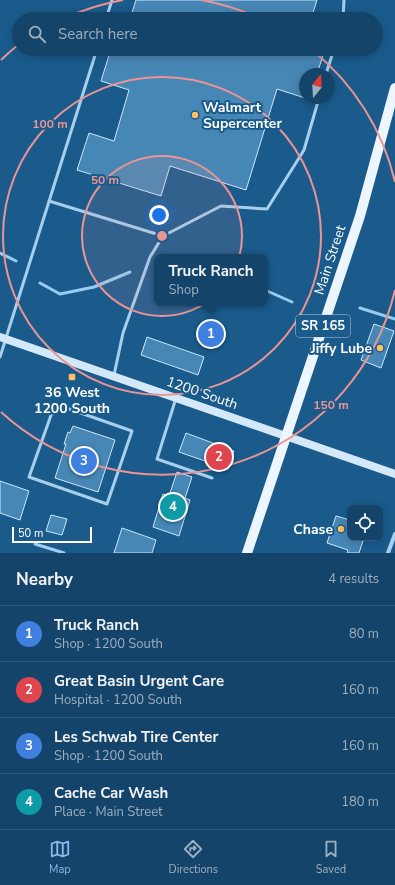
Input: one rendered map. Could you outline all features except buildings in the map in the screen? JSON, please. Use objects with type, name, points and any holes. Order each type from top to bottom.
[{"type":"main road","name":"Main Street","points":[[247,553],[360,216],[395,88]]},
{"type":"main road","name":"1200 South","points":[[3,339],[395,474]]},
{"type":"street","points":[[388,553],[395,534]]},
{"type":"lane","points":[[108,12],[112,0]]},
{"type":"lane","points":[[343,12],[344,0]]},
{"type":"lane","points":[[0,357],[3,339],[95,56]]},
{"type":"lane","points":[[328,68],[332,56]]},
{"type":"lane","points":[[113,377],[123,333],[150,257],[163,236],[221,206],[267,209],[304,150],[317,104]]},
{"type":"lane","points":[[49,201],[163,236]]},
{"type":"lane","points":[[176,398],[157,459],[212,478]]},
{"type":"lane","points":[[55,404],[132,431],[107,504],[29,477],[55,404]]},
{"type":"lane","points":[[35,544],[64,553]]},
{"type":"waterway","points":[[0,253],[16,261]]},
{"type":"waterway","points":[[40,283],[60,294],[94,287],[130,272]]},
{"type":"waterway","points":[[268,291],[292,302]]},
{"type":"waterway","points":[[360,308],[395,319]]},
{"type":"place","name":"Walmart Supercenter","points":[[195,115]]},
{"type":"place","name":"Truck Ranch","points":[[211,334]]},
{"type":"place","name":"Jiffy Lube","points":[[380,348]]},
{"type":"place","name":"36 West 1200 South","points":[[72,377]]},
{"type":"place","name":"Great Basin Urgent Care","points":[[219,457]]},
{"type":"place","name":"Les Schwab Tire Center","points":[[84,461]]},
{"type":"place","name":"Cache Car Wash","points":[[173,507]]},
{"type":"place","name":"Chase","points":[[341,529]]}]
